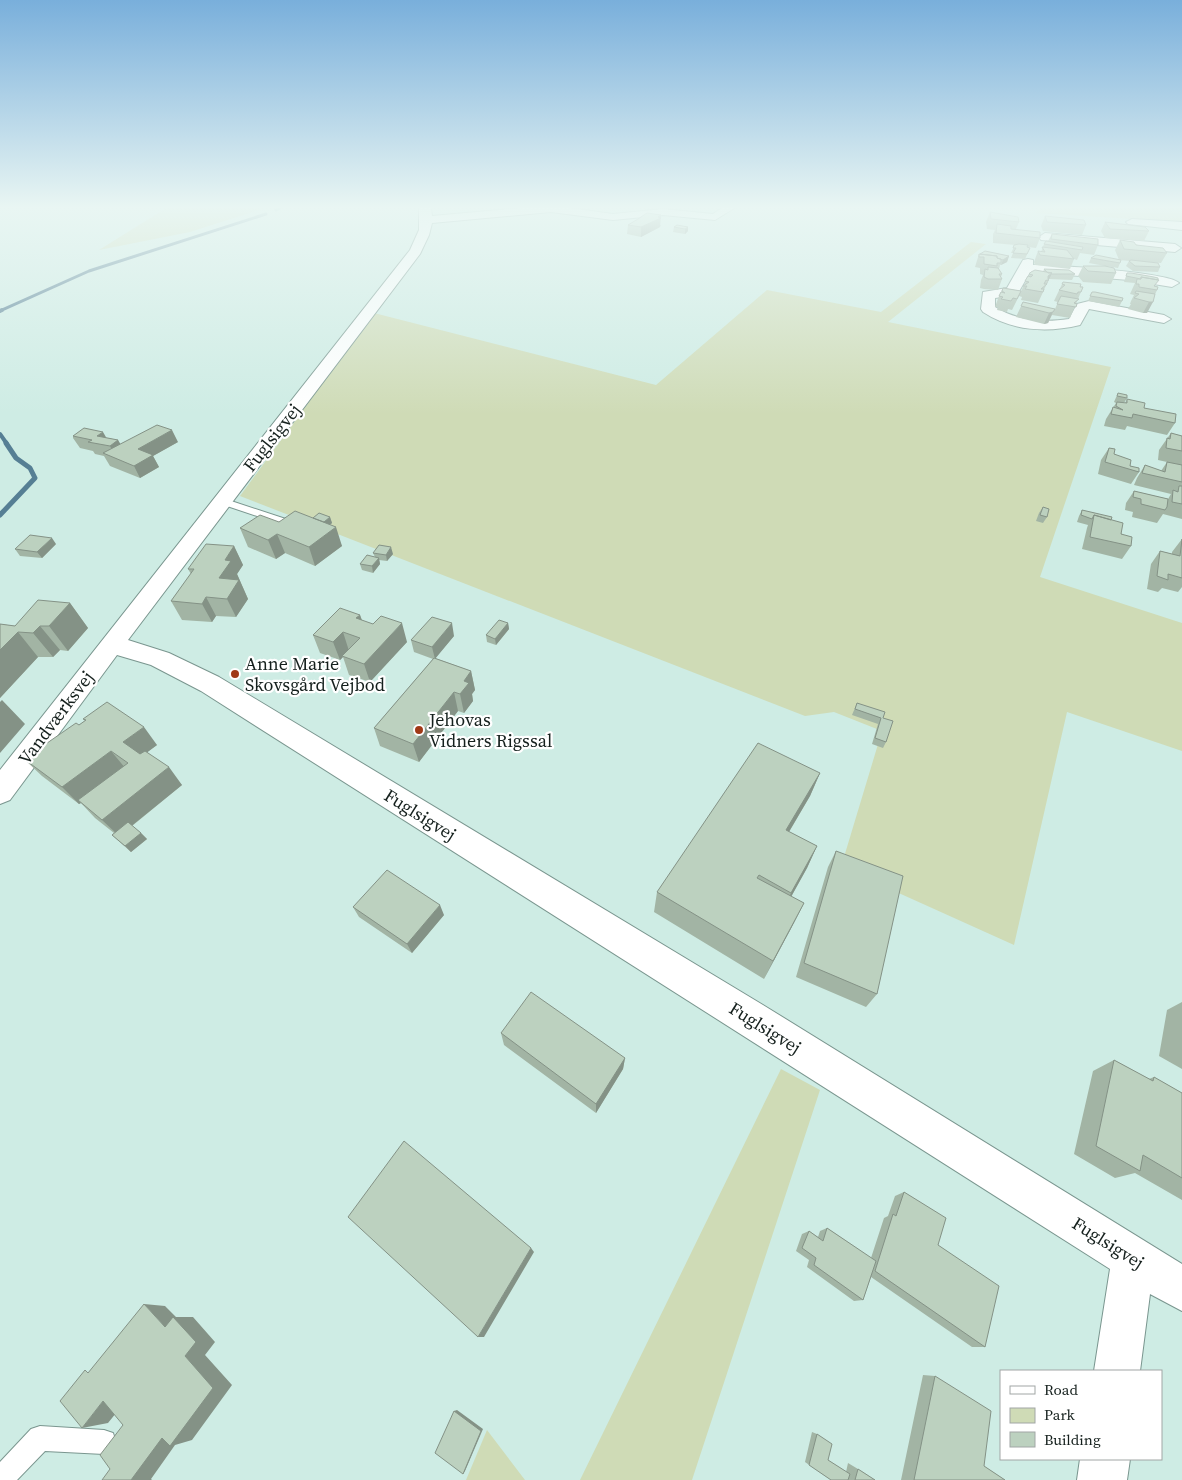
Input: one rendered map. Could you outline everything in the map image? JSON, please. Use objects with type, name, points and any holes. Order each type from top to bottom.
[{"type":"street","name":"Fuglsigvej","points":[[397,276],[112,644],[160,659],[210,684],[750,1018],[1182,1289]]},
{"type":"street","points":[[1021,276],[1012,292],[988,295],[988,309],[1002,318],[1042,326],[1075,322],[1082,307],[1086,306],[1166,314],[1173,276]]},
{"type":"street","points":[[1125,276],[1172,283]]},
{"type":"street","name":"Vandværksvej","points":[[0,792],[112,644]]},
{"type":"street","points":[[1117,1370],[1133,1259]]},
{"type":"street","points":[[1102,1480],[1105,1460]]},
{"type":"lane","points":[[222,501],[297,526]]},
{"type":"lane","points":[[260,530],[275,519]]},
{"type":"lane","points":[[0,1480],[40,1438],[104,1442]]},
{"type":"green space","points":[[927,276],[946,276],[888,322],[1111,367],[1040,577],[1182,623],[1182,751],[1067,712],[1014,945],[841,867],[882,731],[834,712],[805,716],[240,496],[374,313],[656,385],[767,290],[881,312]]},
{"type":"green space","points":[[781,1069],[820,1090],[692,1480],[580,1480]]},
{"type":"green space","points":[[487,1430],[525,1480],[466,1480]]},
{"type":"building","points":[[1000,276],[1002,279],[988,279],[984,277]]},
{"type":"building","points":[[1028,276],[1048,276],[1048,281],[1046,280],[1044,284],[1047,284],[1041,289],[1044,289],[1043,292],[1025,289],[1027,286],[1023,286],[1029,282],[1025,281]]},
{"type":"building","points":[[1126,276],[1149,276],[1158,278],[1158,280],[1141,277],[1141,279]]},
{"type":"building","points":[[1141,277],[1159,280],[1154,286],[1158,287],[1157,290],[1139,287],[1139,284],[1136,284],[1137,279],[1141,279]]},
{"type":"building","points":[[1063,282],[1081,284],[1080,287],[1083,287],[1081,292],[1077,294],[1059,290],[1065,285],[1062,284]]},
{"type":"building","points":[[1003,288],[1021,291],[1017,299],[1013,298],[1011,301],[1001,299],[1003,297],[999,296],[1001,292],[1005,293],[1002,291]]},
{"type":"building","points":[[1136,291],[1155,294],[1153,302],[1134,298],[1139,294],[1135,293]]},
{"type":"building","points":[[1092,292],[1123,298],[1122,301],[1090,296]]},
{"type":"building","points":[[1061,296],[1079,299],[1074,303],[1077,304],[1076,307],[1057,304]]},
{"type":"building","points":[[1023,302],[1055,309],[1049,313],[1021,306]]},
{"type":"building","points":[[1118,393],[1127,395],[1127,398],[1117,396]]},
{"type":"building","points":[[1127,399],[1145,403],[1144,408],[1176,414],[1175,423],[1133,414],[1132,418],[1111,414],[1113,407],[1123,410],[1116,406],[1117,402],[1127,403]]},
{"type":"building","points":[[157,425],[172,430],[138,449],[153,455],[134,466],[103,453]]},
{"type":"building","points":[[84,428],[103,432],[97,436],[118,440],[110,446],[88,442],[92,440],[73,436]]},
{"type":"building","points":[[1171,433],[1182,436],[1182,451],[1166,448],[1167,438],[1170,439]]},
{"type":"building","points":[[1109,448],[1115,449],[1114,454],[1131,460],[1130,466],[1139,468],[1139,472],[1105,462]]},
{"type":"building","points":[[1167,462],[1182,465],[1182,482],[1142,473],[1145,465],[1165,472]]},
{"type":"building","points":[[1179,486],[1182,486],[1182,504],[1172,502],[1173,490],[1178,492]]},
{"type":"building","points":[[1134,491],[1168,499],[1167,507],[1165,510],[1141,504],[1141,499],[1133,497]]},
{"type":"building","points":[[1043,507],[1049,509],[1047,517],[1040,515]]},
{"type":"building","points":[[1082,510],[1112,517],[1111,520],[1094,515],[1092,519],[1081,515]]},
{"type":"building","points":[[295,511],[336,527],[309,547],[277,534],[268,540],[240,528],[260,515],[279,522]]},
{"type":"building","points":[[319,513],[330,517],[324,522],[313,518]]},
{"type":"building","points":[[1094,515],[1123,523],[1121,534],[1132,537],[1131,546],[1090,537]]},
{"type":"building","points":[[30,535],[52,538],[37,552],[15,549]]},
{"type":"building","points":[[1182,539],[1182,578],[1168,574],[1168,580],[1157,576],[1160,551],[1180,556]]},
{"type":"building","points":[[206,544],[234,546],[225,560],[231,561],[219,578],[239,580],[227,599],[206,597],[202,604],[171,601],[194,569],[188,569]]},
{"type":"building","points":[[379,545],[391,547],[386,555],[373,553]]},
{"type":"building","points":[[367,555],[379,558],[372,566],[360,564]]},
{"type":"building","points":[[38,600],[70,603],[49,626],[40,626],[33,633],[18,632],[0,650],[0,624],[15,626]]},
{"type":"building","points":[[340,608],[360,615],[356,618],[373,624],[381,616],[402,623],[364,664],[342,656],[360,638],[343,632],[333,642],[313,635]]},
{"type":"building","points":[[432,617],[452,623],[432,647],[411,640]]},
{"type":"building","points":[[499,620],[508,623],[495,639],[486,635]]},
{"type":"building","points":[[434,658],[471,671],[464,681],[469,683],[460,694],[454,692],[413,744],[374,728]]},
{"type":"building","points":[[107,702],[144,727],[123,742],[140,754],[145,751],[169,767],[102,820],[78,800],[128,763],[111,751],[62,787],[24,759],[76,723],[79,725],[86,720],[83,719]]},
{"type":"building","points":[[857,703],[885,712],[883,718],[893,721],[886,742],[875,738],[881,718],[855,709]]},
{"type":"building","points":[[758,743],[820,773],[786,830],[817,846],[791,893],[759,875],[757,878],[804,903],[773,961],[657,892]]},
{"type":"building","points":[[128,822],[141,833],[125,846],[112,835]]},
{"type":"building","points":[[836,851],[903,876],[877,994],[804,963]]},
{"type":"building","points":[[387,870],[440,905],[407,944],[353,907]]},
{"type":"building","points":[[531,992],[625,1058],[596,1104],[501,1033]]},
{"type":"building","points":[[1114,1060],[1153,1081],[1154,1077],[1182,1093],[1182,1178],[1143,1155],[1140,1171],[1096,1146]]},
{"type":"building","points":[[404,1141],[531,1248],[478,1337],[348,1217]]},
{"type":"building","points":[[904,1192],[946,1218],[938,1245],[999,1286],[985,1347],[875,1271],[893,1214],[896,1216]]},
{"type":"building","points":[[827,1228],[876,1261],[863,1300],[814,1265],[816,1258],[802,1248],[809,1231],[823,1241]]},
{"type":"building","points":[[144,1304],[165,1327],[173,1317],[196,1342],[185,1356],[213,1388],[170,1446],[162,1438],[131,1480],[102,1480],[110,1469],[100,1455],[123,1425],[103,1401],[82,1428],[60,1401],[85,1370],[88,1373]]},
{"type":"building","points":[[935,1376],[991,1411],[984,1466],[1005,1480],[914,1480]]},
{"type":"building","points":[[454,1411],[481,1431],[463,1474],[435,1453]]},
{"type":"building","points":[[817,1434],[832,1444],[828,1460],[850,1474],[848,1480],[831,1480],[809,1465]]},
{"type":"building","points":[[858,1469],[875,1480],[855,1480]]},
{"type":"waterway","points":[[2,310],[0,311],[78,276]]},
{"type":"waterway","points":[[0,434],[7,444]]},
{"type":"waterway","points":[[0,515],[35,478],[30,468],[16,458],[6,443]]},
{"type":"place","name":"Anne Marie Skovsgård Vejbod","points":[[235,674]]},
{"type":"place","name":"Jehovas Vidners Rigssal","points":[[419,730]]}]
